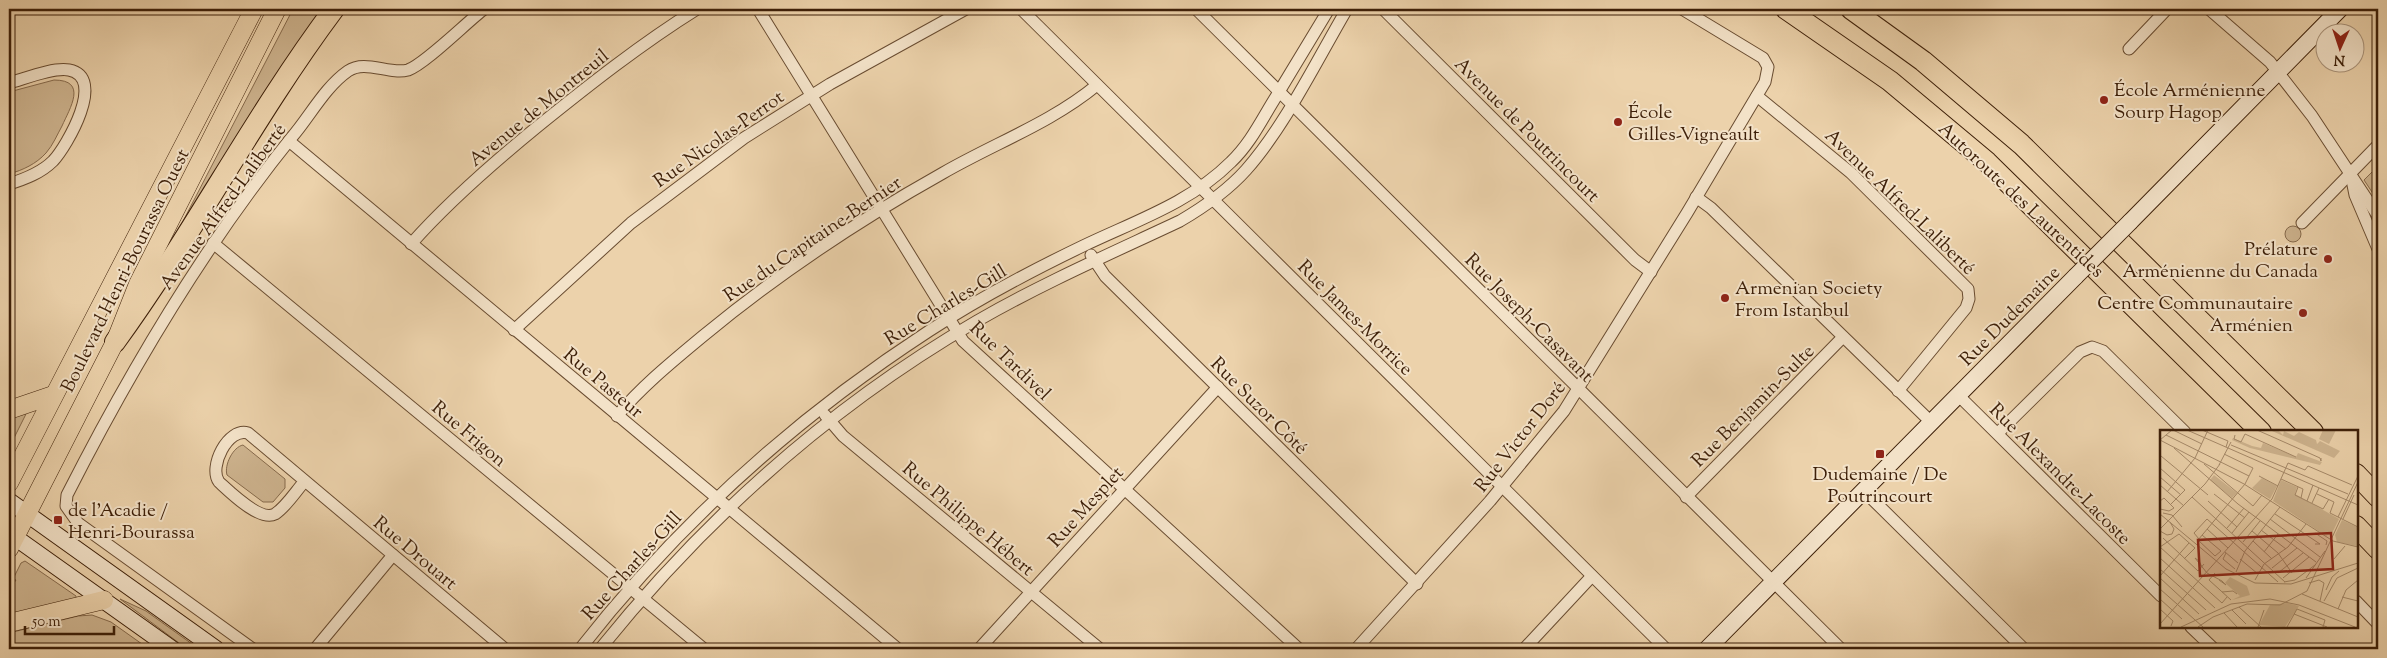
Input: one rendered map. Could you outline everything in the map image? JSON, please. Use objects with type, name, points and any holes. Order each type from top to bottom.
[{"type":"highway","points":[[115,342],[153,290],[260,116],[334,9]]},
{"type":"highway","name":"Autoroute des Laurentides","points":[[1786,9],[1890,81],[1987,162],[2259,430]]},
{"type":"highway","name":"Autoroute des Laurentides","points":[[1851,9],[1935,71],[2021,144],[2311,430]]},
{"type":"highway","points":[[2357,475],[2378,497]]},
{"type":"highway","points":[[2357,527],[2378,549]]},
{"type":"main road","name":"Boulevard Henri-Bourassa Ouest","points":[[9,483],[53,394],[254,9]]},
{"type":"main road","name":"Boulevard Henri-Bourassa Ouest","points":[[11,540],[115,342],[138,284],[278,9]]},
{"type":"main road","points":[[9,410],[53,394]]},
{"type":"main road","points":[[9,623],[104,600]]},
{"type":"street","name":"Avenue Alfred-Laliberté","points":[[253,649],[86,530],[68,510],[66,499],[166,315],[213,242],[323,97],[348,71],[358,67],[399,71],[412,68],[484,9]]},
{"type":"street","name":"Avenue de Montreuil","points":[[411,244],[462,192],[552,115],[656,36],[697,9]]},
{"type":"street","name":"Rue Tardivel","points":[[758,9],[948,319],[969,348],[1299,649]]},
{"type":"street","name":"Rue Nicolas-Perrot","points":[[514,330],[592,256],[637,218],[744,138],[810,96],[966,9]]},
{"type":"street","name":"Rue James-Morrice","points":[[1022,9],[1666,649]]},
{"type":"street","name":"Rue Joseph-Casavant","points":[[1196,9],[1686,497],[1842,649]]},
{"type":"street","name":"Rue Charles-Gill","points":[[580,649],[630,588],[717,499],[783,440],[872,369],[948,319],[1085,245],[1171,205],[1200,187],[1239,154],[1251,138],[1329,9]]},
{"type":"street","name":"Rue Charles-Gill","points":[[600,649],[642,598],[729,508],[830,421],[868,392],[957,333],[1022,295],[1180,221],[1213,199],[1236,180],[1253,162],[1291,104],[1347,9]]},
{"type":"street","name":"Avenue de Poutrincourt","points":[[1383,9],[1635,260],[1651,272]]},
{"type":"street","name":"Rue Victor Doré","points":[[1356,649],[1416,584],[1556,422],[1651,272],[1766,79],[1768,67],[1765,60],[1754,51],[1682,9]]},
{"type":"street","points":[[2129,49],[2168,9]]},
{"type":"street","points":[[2209,9],[2267,58],[2312,116],[2378,216]]},
{"type":"street","name":"Rue Dudemaine","points":[[1706,649],[2340,9]]},
{"type":"street","points":[[9,83],[58,70],[70,70],[79,76],[86,92],[82,109],[55,159],[39,172],[9,184]]},
{"type":"street","name":"Rue du Capitaine-Bernier","points":[[617,416],[668,366],[728,316],[807,258],[881,209],[968,159],[1053,118],[1097,84]]},
{"type":"street","name":"Avenue Alfred-Laliberté","points":[[1757,96],[1851,173],[1968,289],[1970,299],[1966,308],[1898,391]]},
{"type":"street","name":"Rue Pasteur","points":[[289,142],[898,649]]},
{"type":"street","points":[[2302,223],[2378,145]]},
{"type":"street","points":[[2351,173],[2355,195],[2378,249]]},
{"type":"street","points":[[1696,197],[1710,208],[1931,422]]},
{"type":"street","name":"Rue Frigon","points":[[213,242],[704,649]]},
{"type":"street","name":"Rue Suzor Côté","points":[[1085,245],[1106,276],[1416,584]]},
{"type":"street","name":"Rue Benjamin-Sulte","points":[[1686,497],[1843,337]]},
{"type":"street","points":[[1998,433],[2080,352],[2092,346],[2103,351],[2183,430]]},
{"type":"street","name":"Rue Mesplet","points":[[979,649],[1218,387]]},
{"type":"street","name":"Rue Alexandre-Lacoste","points":[[1958,395],[2160,595]]},
{"type":"street","name":"Rue Philippe Hébert","points":[[820,409],[843,436],[1100,649]]},
{"type":"street","name":"Rue Drouart","points":[[304,482],[277,512],[265,516],[257,512],[219,482],[216,477],[215,467],[232,436],[245,432],[506,649]]},
{"type":"street","points":[[1864,491],[2024,649]]},
{"type":"street","points":[[9,501],[216,649]]},
{"type":"street","points":[[11,540],[104,600],[172,649]]},
{"type":"street","points":[[315,649],[393,556]]},
{"type":"street","points":[[1524,649],[1592,576]]},
{"type":"street","points":[[2357,602],[2378,624]]},
{"type":"street","points":[[2192,628],[2214,649]]},
{"type":"shaded area","points":[[293,9],[330,9],[166,254]]},
{"type":"shaded area","points":[[54,80],[64,81],[71,85],[74,90],[72,104],[62,126],[51,147],[42,157],[29,166],[9,174],[9,92]]},
{"type":"shaded area","points":[[2378,166],[2378,201],[2364,180]]},
{"type":"shaded area","points":[[2293,226],[2299,228],[2301,234],[2299,240],[2293,242],[2287,240],[2285,234],[2287,228]]},
{"type":"shaded area","points":[[27,412],[9,448],[9,417]]},
{"type":"shaded area","points":[[243,445],[285,479],[285,488],[273,502],[263,502],[227,475],[226,471],[230,457],[239,446]]},
{"type":"shaded area","points":[[25,561],[76,596],[76,599],[9,616],[9,590],[16,580],[13,579],[21,563]]},
{"type":"shaded area","points":[[120,599],[146,611],[199,649],[187,649]]},
{"type":"shaded area","points":[[92,615],[111,622],[149,649],[9,649],[9,633],[78,616]]},
{"type":"place","name":"École Arménienne Sourp Hagop","points":[[2104,100]]},
{"type":"place","name":"École Gilles-Vigneault","points":[[1618,122]]},
{"type":"place","name":"Prélature Arménienne du Canada","points":[[2328,259]]},
{"type":"place","name":"Armenian Society From Istanbul","points":[[1725,298]]},
{"type":"place","name":"Centre Communautaire Arménien","points":[[2303,313]]},
{"type":"place","name":"Dudemaine / De Poutrincourt","points":[[1880,454]]},
{"type":"place","name":"de l'Acadie / Henri-Bourassa","points":[[58,520]]}]
